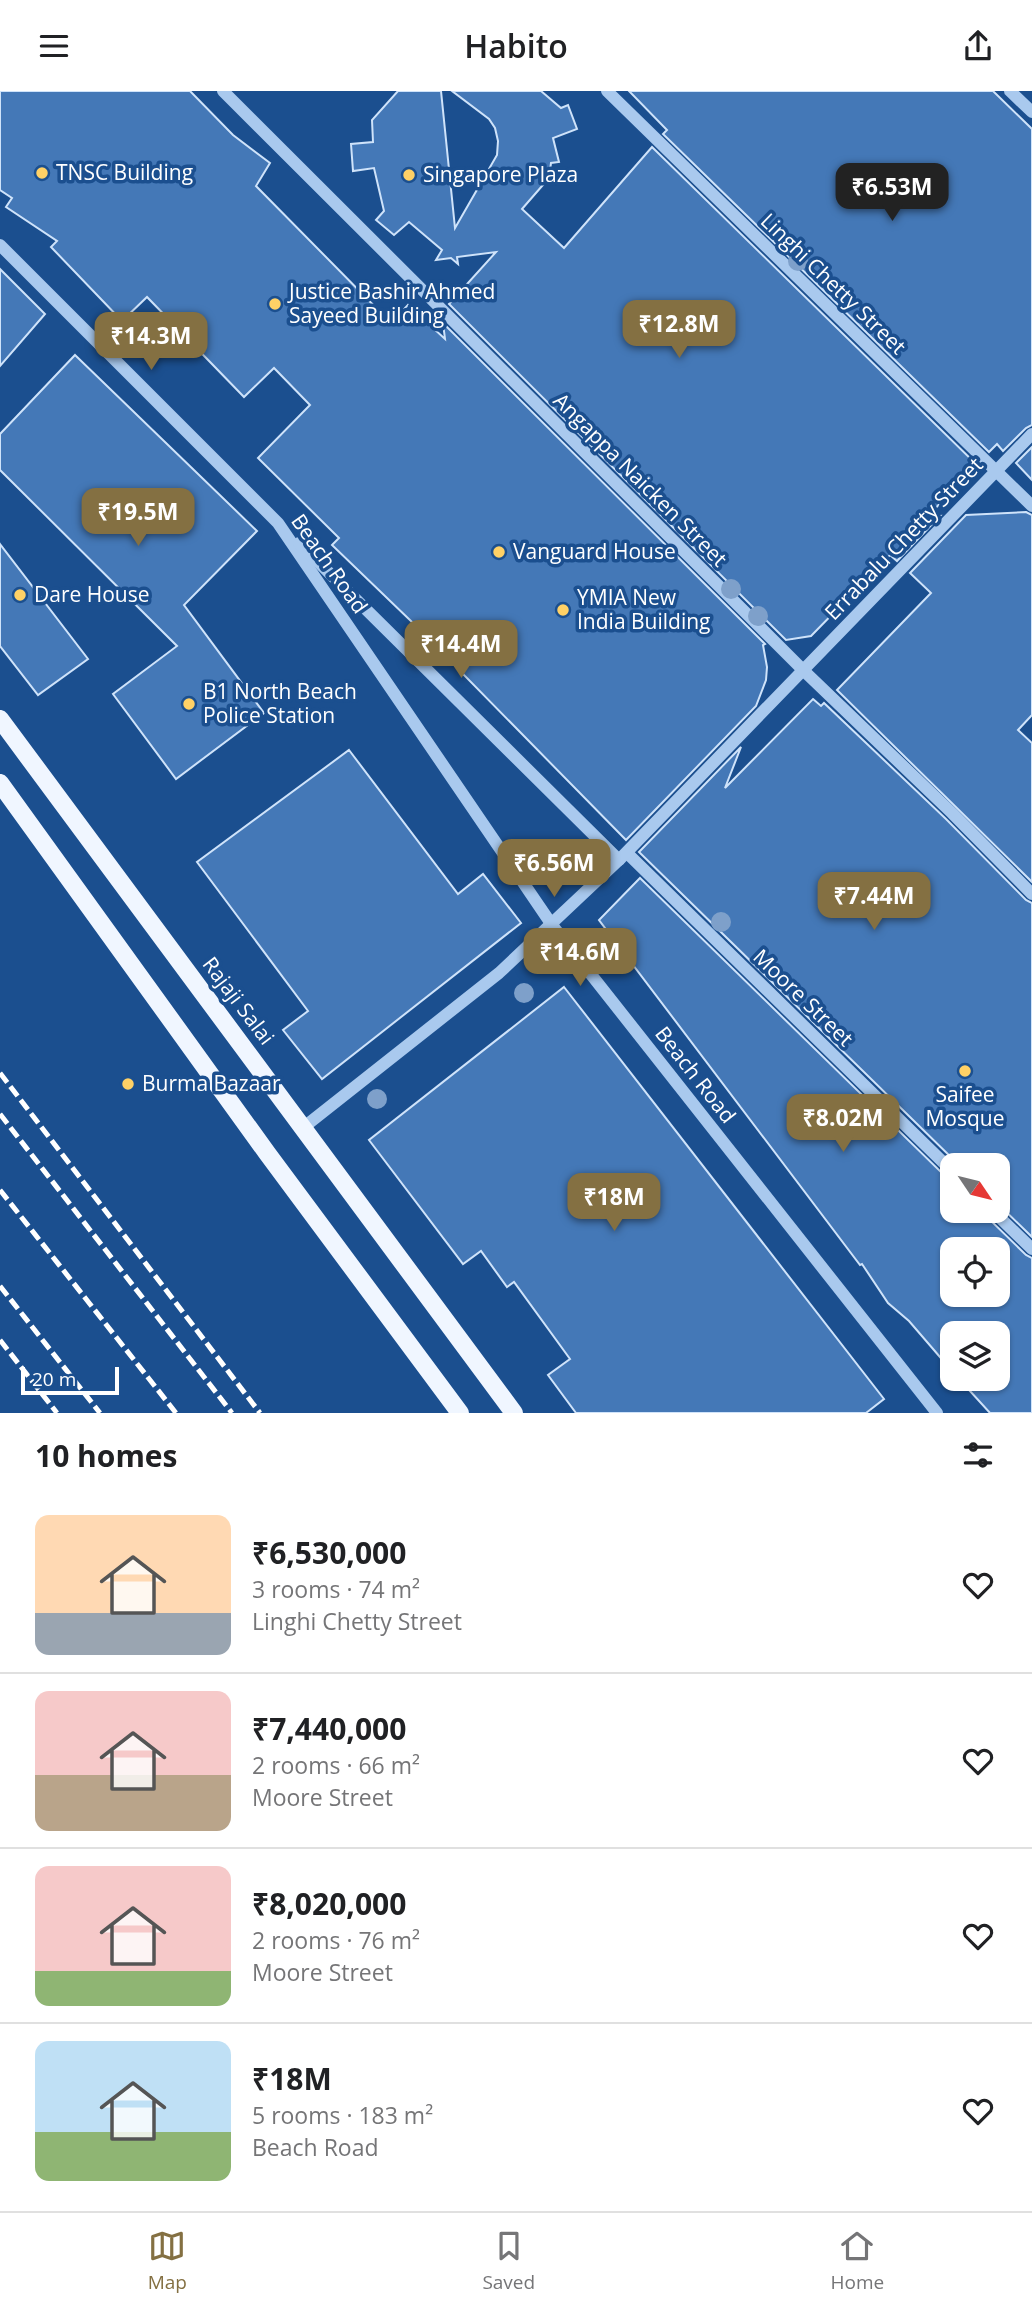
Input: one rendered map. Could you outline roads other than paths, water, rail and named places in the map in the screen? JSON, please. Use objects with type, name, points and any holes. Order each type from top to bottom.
[{"type":"main road","name":"Rajaji Salai","points":[[0,719],[514,1413]]},
{"type":"main road","points":[[0,783],[267,1153],[460,1413]]},
{"type":"street","name":"Angappa Naicken Street","points":[[223,91],[803,670],[942,803],[1032,894]]},
{"type":"street","name":"Linghi Chetty Street","points":[[607,91],[1032,506]]},
{"type":"street","points":[[1010,91],[1032,112]]},
{"type":"street","name":"Beach Road","points":[[0,245],[278,523],[552,925],[937,1413]]},
{"type":"street","name":"Errabalu Chetty Street","points":[[303,1127],[450,1013],[552,925],[623,856],[1032,434]]},
{"type":"street","name":"Moore Street","points":[[278,523],[940,1160]]},
{"type":"street","points":[[1005,1223],[1032,1249]]},
{"type":"railway","points":[[0,1073],[260,1413]]},
{"type":"railway","points":[[0,1114],[232,1413]]},
{"type":"railway","points":[[0,1190],[176,1413]]},
{"type":"railway","points":[[0,1286],[100,1413]]},
{"type":"railway","points":[[0,1340],[57,1413]]},
{"type":"place","name":"TNSC Building","points":[[42,173]]},
{"type":"place","name":"Singapore Plaza","points":[[409,175]]},
{"type":"place","name":"Justice Bashir Ahmed Sayeed Building","points":[[275,304]]},
{"type":"place","name":"Vanguard House","points":[[499,552]]},
{"type":"place","name":"Dare House","points":[[20,595]]},
{"type":"place","name":"YMIA New India Building","points":[[563,610]]},
{"type":"place","name":"B1 North Beach Police Station","points":[[189,704]]},
{"type":"place","name":"Saifee Mosque","points":[[965,1071]]},
{"type":"place","name":"Burma Bazaar","points":[[128,1084]]}]
